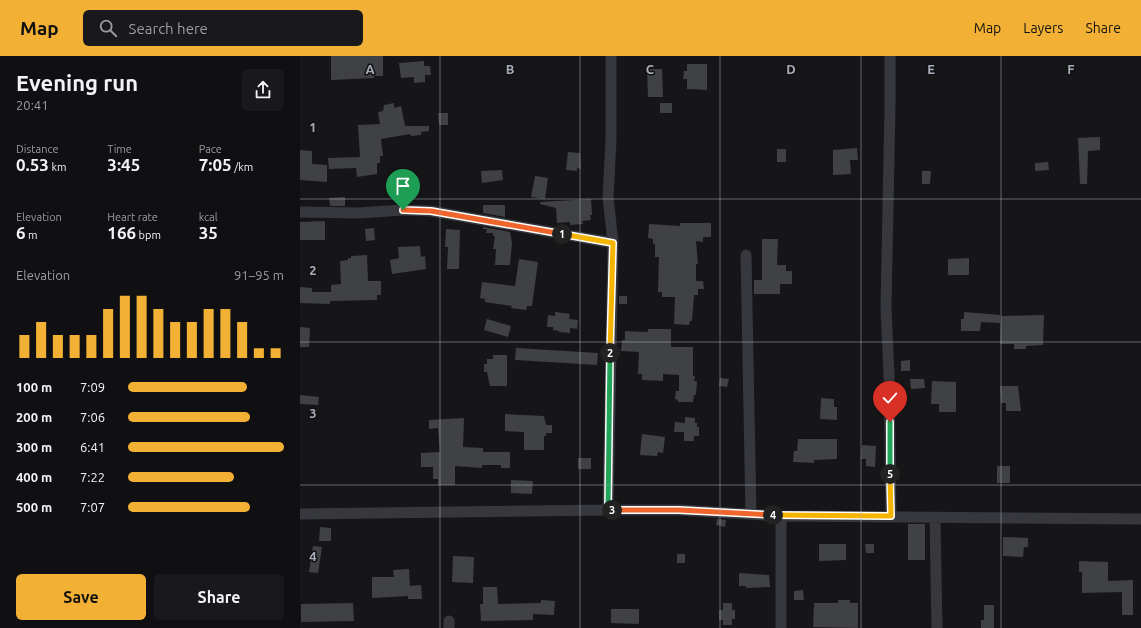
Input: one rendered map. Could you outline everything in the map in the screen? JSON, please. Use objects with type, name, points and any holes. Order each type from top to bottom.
[{"type":"street","points":[[608,510],[613,243],[608,197],[611,141],[611,56]]},
{"type":"street","points":[[890,56],[886,308],[889,375],[891,516]]},
{"type":"street","points":[[300,212],[359,213],[431,211],[613,243]]},
{"type":"street","points":[[746,255],[752,514]]},
{"type":"street","points":[[300,514],[448,511],[544,512],[679,510],[781,516],[1141,519]]},
{"type":"street","points":[[781,516],[781,628]]},
{"type":"street","points":[[936,518],[937,628]]},
{"type":"building","points":[[331,56],[383,56],[383,76],[374,76],[374,78],[331,80]]},
{"type":"building","points":[[424,61],[424,66],[430,66],[431,75],[425,75],[425,82],[414,83],[414,77],[401,78],[399,63]]},
{"type":"building","points":[[687,64],[707,64],[707,90],[687,89],[687,79],[683,79],[684,71],[687,71]]},
{"type":"building","points":[[647,69],[662,69],[663,97],[648,97]]},
{"type":"building","points":[[394,103],[394,108],[401,106],[405,126],[429,126],[429,131],[421,132],[421,135],[411,136],[410,134],[381,139],[383,156],[380,156],[380,163],[377,163],[377,174],[357,177],[356,168],[329,169],[328,158],[360,157],[358,125],[380,124],[378,112],[383,111],[384,105]]},
{"type":"building","points":[[660,103],[672,103],[672,113],[660,113]]},
{"type":"building","points":[[438,113],[448,113],[448,125],[439,125]]},
{"type":"building","points":[[1100,137],[1100,150],[1088,151],[1087,184],[1080,184],[1078,138]]},
{"type":"building","points":[[857,148],[858,160],[850,160],[851,174],[833,175],[833,150]]},
{"type":"building","points":[[777,149],[786,149],[786,162],[777,162]]},
{"type":"building","points":[[300,150],[312,151],[312,164],[327,165],[327,182],[300,180]]},
{"type":"building","points":[[568,152],[580,153],[581,169],[577,168],[577,171],[566,170]]},
{"type":"building","points":[[1048,162],[1049,170],[1035,171],[1035,163]]},
{"type":"building","points":[[502,170],[503,180],[482,183],[481,171]]},
{"type":"building","points":[[922,171],[931,171],[930,184],[922,184]]},
{"type":"building","points":[[535,176],[548,178],[545,199],[531,197]]},
{"type":"building","points":[[345,197],[345,206],[330,206],[329,198]]},
{"type":"building","points":[[591,199],[591,220],[582,221],[583,224],[570,225],[570,222],[557,223],[556,208],[540,204],[540,202]]},
{"type":"building","points":[[483,205],[505,205],[505,217],[483,213]]},
{"type":"building","points":[[325,221],[325,240],[300,240],[300,222]]},
{"type":"building","points":[[680,223],[711,223],[711,237],[703,237],[703,242],[696,241],[698,264],[696,264],[696,281],[703,281],[704,289],[698,289],[698,295],[694,295],[692,321],[690,321],[689,325],[674,324],[675,297],[662,297],[662,292],[658,292],[659,257],[655,257],[655,244],[653,244],[653,239],[648,238],[649,224],[680,226]]},
{"type":"building","points":[[483,227],[510,232],[512,243],[510,265],[495,265],[496,249],[493,249],[495,236],[493,236],[493,233],[486,233],[487,229],[483,229]]},
{"type":"building","points":[[374,228],[375,240],[366,241],[365,229]]},
{"type":"building","points":[[446,229],[460,230],[459,269],[447,269],[448,247],[445,247]]},
{"type":"building","points":[[762,239],[778,239],[777,265],[786,265],[786,271],[792,271],[792,284],[780,284],[780,294],[754,294],[754,280],[762,280]]},
{"type":"building","points":[[420,246],[421,257],[425,256],[426,269],[392,274],[390,260],[399,258],[398,247]]},
{"type":"building","points":[[367,255],[368,281],[381,281],[381,295],[377,295],[377,300],[330,301],[330,304],[300,303],[300,287],[312,288],[312,292],[331,292],[331,285],[341,284],[340,261],[348,260],[351,256]]},
{"type":"building","points":[[969,258],[969,275],[948,275],[948,259]]},
{"type":"building","points":[[519,259],[538,262],[532,306],[527,306],[526,310],[511,308],[512,306],[485,302],[485,299],[480,298],[482,282],[515,286]]},
{"type":"building","points":[[619,296],[627,296],[627,304],[619,304]]},
{"type":"building","points":[[555,312],[570,314],[569,319],[578,320],[577,329],[570,328],[570,333],[559,332],[553,330],[553,327],[547,327],[548,315],[555,316]]},
{"type":"building","points":[[964,312],[1000,315],[1000,323],[981,322],[980,331],[961,331],[961,319],[964,319]]},
{"type":"building","points":[[1044,315],[1043,345],[1026,346],[1026,349],[1014,349],[1014,344],[1000,344],[1001,316]]},
{"type":"building","points":[[487,319],[511,326],[508,337],[484,330]]},
{"type":"building","points":[[300,327],[310,328],[309,347],[300,347]]},
{"type":"building","points":[[648,329],[671,329],[671,347],[693,347],[693,376],[695,376],[694,381],[697,381],[696,395],[694,395],[693,402],[678,402],[678,400],[675,399],[676,391],[679,391],[679,375],[663,374],[663,381],[642,380],[642,374],[638,374],[639,352],[621,351],[622,340],[625,340],[625,331],[648,332]]},
{"type":"building","points":[[516,348],[598,353],[597,365],[515,360]]},
{"type":"building","points":[[493,355],[507,355],[507,386],[490,386],[487,372],[484,372],[484,364],[487,364],[487,359],[493,359]]},
{"type":"building","points":[[910,360],[910,371],[901,371],[901,361]]},
{"type":"building","points":[[720,378],[729,379],[727,387],[719,386]]},
{"type":"building","points":[[910,379],[924,379],[925,388],[911,389]]},
{"type":"building","points":[[932,381],[956,382],[956,412],[939,412],[939,404],[931,404]]},
{"type":"building","points":[[1000,386],[1018,386],[1021,411],[1006,411],[1006,403],[1001,403]]},
{"type":"building","points":[[300,395],[319,397],[318,405],[300,404]]},
{"type":"building","points":[[821,398],[834,399],[834,407],[837,407],[837,420],[820,419]]},
{"type":"building","points":[[505,414],[544,416],[546,425],[552,425],[552,433],[546,433],[546,436],[544,436],[544,450],[524,450],[524,432],[505,431]]},
{"type":"building","points":[[685,417],[695,418],[695,423],[697,423],[697,427],[699,427],[699,436],[694,436],[694,441],[684,441],[684,432],[674,432],[675,422],[685,423]]},
{"type":"building","points":[[464,418],[463,447],[483,448],[483,452],[510,452],[510,468],[501,468],[501,465],[482,465],[482,468],[455,466],[455,485],[438,485],[438,479],[433,479],[433,467],[421,467],[421,453],[440,452],[438,428],[429,429],[429,420]]},
{"type":"building","points":[[642,434],[665,437],[663,453],[658,452],[657,456],[640,455]]},
{"type":"building","points":[[798,439],[837,439],[837,459],[814,460],[814,463],[793,462],[794,451],[797,451]]},
{"type":"building","points":[[862,445],[876,446],[875,467],[866,466],[866,459],[861,459]]},
{"type":"building","points":[[578,458],[591,458],[591,469],[578,469]]},
{"type":"building","points":[[997,466],[1010,466],[1010,483],[997,483]]},
{"type":"building","points":[[511,480],[533,481],[532,494],[511,493]]},
{"type":"building","points":[[717,519],[726,520],[725,527],[716,525]]},
{"type":"building","points":[[908,524],[925,524],[925,560],[908,560]]},
{"type":"building","points":[[320,527],[331,528],[331,541],[319,541]]},
{"type":"building","points":[[1003,537],[1028,538],[1028,547],[1024,547],[1023,557],[1003,556]]},
{"type":"building","points":[[819,544],[846,544],[846,560],[819,561]]},
{"type":"building","points":[[865,544],[874,544],[874,553],[866,553]]},
{"type":"building","points":[[313,546],[322,547],[318,573],[309,572]]},
{"type":"building","points":[[677,554],[685,554],[685,563],[677,563]]},
{"type":"building","points":[[453,556],[474,557],[473,583],[452,582]]},
{"type":"building","points":[[1079,561],[1108,562],[1108,581],[1133,580],[1133,615],[1122,615],[1122,592],[1082,593],[1082,572],[1079,572]]},
{"type":"building","points":[[409,569],[410,586],[421,585],[422,599],[408,599],[408,596],[372,598],[372,577],[394,577],[393,570]]},
{"type":"building","points":[[739,573],[769,575],[770,587],[746,588],[746,586],[739,586]]},
{"type":"building","points":[[483,587],[497,587],[498,604],[541,603],[541,600],[555,601],[554,615],[533,614],[533,620],[481,621],[480,604],[483,604]]},
{"type":"building","points":[[803,590],[804,600],[794,600],[794,591]]},
{"type":"building","points":[[838,600],[850,600],[850,603],[858,603],[858,628],[813,627],[814,603],[838,603]]},
{"type":"building","points":[[353,603],[354,621],[301,622],[301,604]]},
{"type":"building","points":[[723,603],[732,603],[732,610],[735,610],[735,619],[732,619],[732,625],[723,625],[723,620],[719,620],[719,610],[723,610]]},
{"type":"building","points":[[984,605],[994,605],[994,628],[981,628],[981,620],[984,620]]},
{"type":"building","points":[[611,609],[639,609],[639,624],[611,623]]},
{"type":"route","points":[[403,210],[431,211],[613,243],[608,510],[679,510],[781,516],[891,516],[890,422]]}]
